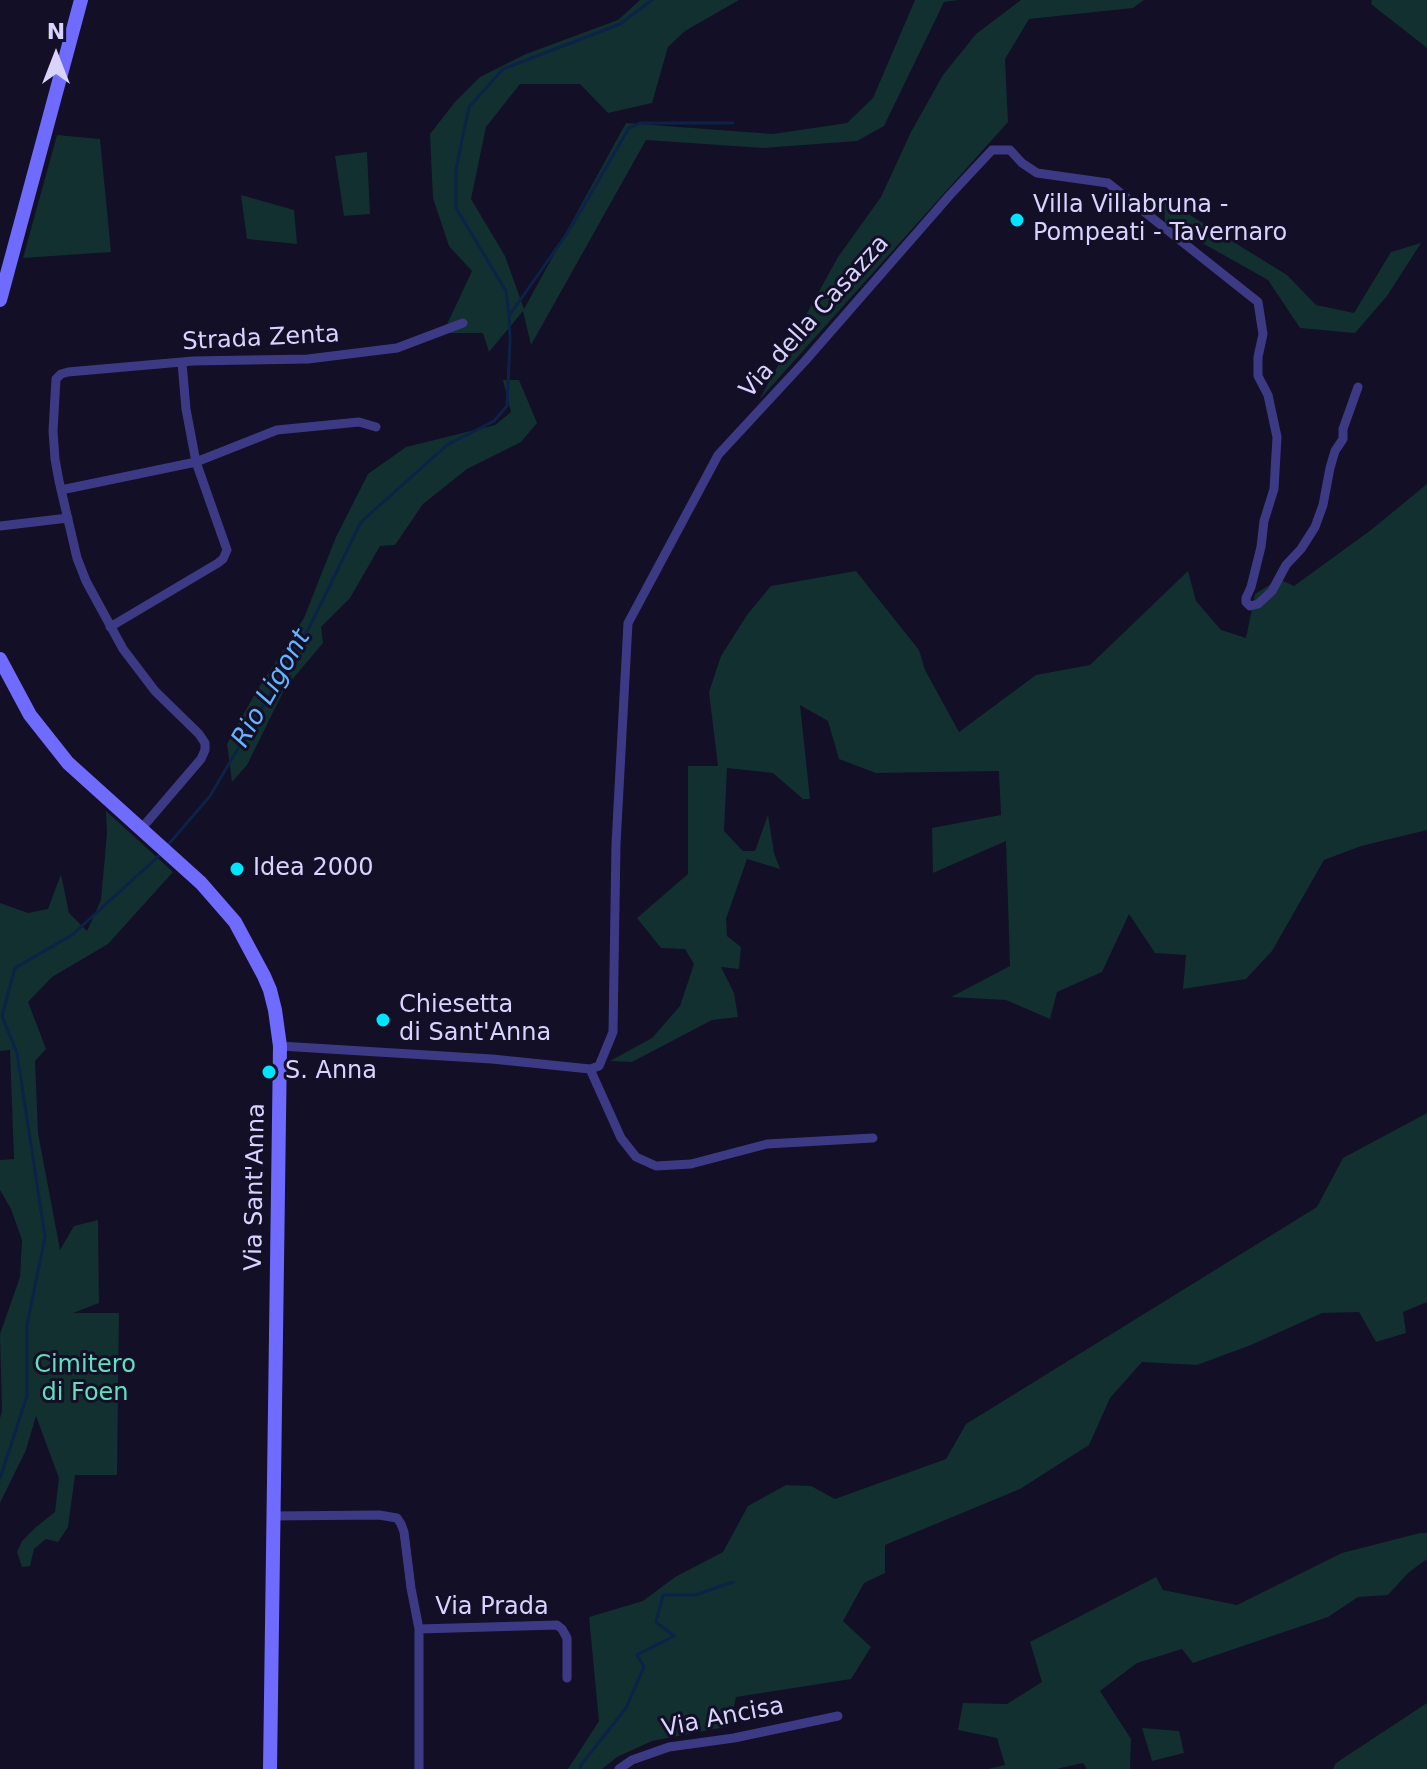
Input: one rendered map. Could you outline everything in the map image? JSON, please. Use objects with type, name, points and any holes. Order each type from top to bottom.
[{"type":"main road","points":[[0,300],[81,0]]},
{"type":"main road","name":"Via Sant'Anna","points":[[0,659],[30,715],[68,763],[176,859],[235,922],[270,990],[275,1010],[280,1046],[270,1769]]},
{"type":"street","name":"Via della Casazza","points":[[590,1069],[599,1066],[613,1032],[616,844],[628,623],[718,455],[992,150],[1010,150],[1037,173],[1108,183],[1258,302],[1263,334],[1258,376],[1268,395],[1277,437],[1274,489],[1246,598],[1250,606],[1258,604],[1272,591],[1286,565],[1315,527],[1335,451],[1343,439],[1343,429],[1358,387]]},
{"type":"street","name":"Strada Zenta","points":[[61,490],[53,431],[54,388],[58,376],[68,372],[182,363],[308,359],[397,348],[463,323]]},
{"type":"street","points":[[110,627],[218,563],[225,555],[226,545],[196,462],[186,409],[182,363]]},
{"type":"street","points":[[141,829],[204,755],[205,743],[155,691],[110,627],[77,558],[61,490],[196,462],[277,430],[359,422],[376,427]]},
{"type":"street","points":[[0,526],[68,518]]},
{"type":"street","points":[[280,1046],[492,1059],[590,1069],[621,1138],[636,1157],[656,1166],[691,1164],[767,1144],[873,1138]]},
{"type":"street","name":"Via Prada","points":[[272,1516],[379,1515],[397,1518],[404,1532],[419,1629],[557,1625],[567,1638],[567,1678]]},
{"type":"street","points":[[419,1629],[419,1769]]},
{"type":"street","name":"Via Ancisa","points":[[619,1769],[632,1760],[669,1747],[734,1738],[838,1716]]},
{"type":"green space","points":[[640,0],[739,0],[685,31],[668,47],[652,103],[608,113],[580,84],[520,84],[486,127],[471,199],[505,256],[524,309],[626,123],[773,134],[847,123],[873,98],[915,0],[958,0],[944,2],[884,126],[857,141],[763,148],[646,140],[531,345],[523,311],[489,352],[483,333],[443,333],[472,271],[449,246],[433,198],[430,134],[480,77],[526,54],[618,20]]},
{"type":"green space","points":[[1021,0],[1144,0],[1133,8],[1029,19],[1005,59],[1008,122],[759,400],[838,257],[881,197],[911,132],[943,75],[976,34]]},
{"type":"green space","points":[[1372,0],[1427,0],[1427,48],[1371,4]]},
{"type":"green space","points":[[57,135],[100,139],[111,252],[23,258]]},
{"type":"green space","points":[[367,152],[370,214],[344,216],[335,156]]},
{"type":"green space","points":[[241,195],[294,210],[297,244],[247,239]]},
{"type":"green space","points":[[1164,199],[1287,275],[1316,305],[1354,313],[1391,252],[1421,243],[1387,296],[1355,333],[1300,328],[1268,280],[1165,222]]},
{"type":"green space","points":[[503,380],[519,380],[537,423],[521,442],[467,469],[423,504],[395,545],[380,546],[350,598],[321,627],[323,643],[285,688],[247,765],[232,782],[227,744],[304,618],[336,537],[368,474],[406,447],[495,425],[511,412]]},
{"type":"green space","points":[[1427,484],[1427,830],[1361,846],[1324,860],[1272,951],[1246,979],[1183,989],[1186,955],[1155,953],[1129,914],[1102,972],[1057,992],[1050,1019],[1006,1000],[951,997],[1010,966],[1006,841],[933,873],[932,828],[1001,815],[999,771],[876,773],[839,759],[828,721],[800,705],[810,799],[803,799],[773,773],[727,768],[724,831],[743,851],[755,851],[768,815],[780,869],[747,859],[726,919],[727,936],[741,947],[739,969],[721,967],[734,993],[738,1017],[712,1020],[632,1062],[610,1061],[652,1038],[680,1006],[694,964],[685,949],[661,948],[637,918],[688,874],[688,766],[718,766],[709,692],[721,656],[747,615],[771,586],[856,571],[919,650],[925,670],[959,732],[1036,675],[1090,665],[1188,571],[1196,601],[1221,630],[1246,638],[1255,594],[1279,579],[1294,586],[1371,530]]},
{"type":"green space","name":"Cimitero di Foen","points":[[106,811],[173,872],[108,944],[52,977],[28,1002],[46,1049],[35,1061],[38,1133],[60,1250],[74,1226],[98,1220],[99,1303],[73,1313],[119,1313],[117,1475],[75,1475],[68,1527],[58,1542],[46,1539],[34,1549],[30,1566],[22,1567],[17,1552],[22,1541],[55,1512],[59,1478],[36,1416],[26,1450],[0,1503],[0,1334],[20,1277],[22,1240],[11,1209],[0,1190],[0,1160],[14,1159],[10,1050],[0,1051],[0,903],[28,913],[48,909],[61,874],[69,913],[87,931],[101,900]]},
{"type":"green space","points":[[1427,1113],[1427,1302],[1403,1312],[1406,1333],[1376,1342],[1359,1312],[1322,1313],[1197,1365],[1142,1362],[1110,1398],[1089,1445],[1020,1489],[885,1545],[885,1573],[864,1583],[843,1621],[871,1647],[851,1679],[736,1697],[730,1726],[652,1741],[617,1757],[602,1769],[568,1769],[599,1721],[589,1617],[643,1601],[675,1577],[723,1552],[748,1506],[786,1485],[811,1486],[835,1499],[946,1459],[966,1424],[1317,1207],[1343,1158]]},
{"type":"green space","points":[[1427,1533],[1427,1559],[1408,1573],[1388,1595],[1358,1597],[1328,1617],[1193,1663],[1182,1649],[1137,1663],[1100,1691],[1131,1739],[1130,1769],[1087,1769],[1083,1763],[1056,1769],[988,1769],[1005,1765],[997,1738],[958,1730],[963,1703],[1007,1704],[1042,1682],[1030,1642],[1156,1577],[1163,1590],[1237,1605],[1342,1553]]},
{"type":"green space","points":[[1427,1703],[1427,1769],[1333,1769],[1336,1763]]},
{"type":"green space","points":[[1142,1728],[1179,1731],[1184,1753],[1152,1761]]},
{"type":"waterway","name":"Rio Ligont","points":[[168,845],[210,796],[310,626],[361,522],[447,445],[494,421],[507,406],[510,340],[506,291],[456,208],[456,169],[469,107],[503,69],[620,24],[652,0]]},
{"type":"waterway","points":[[509,316],[570,229],[629,128],[640,123],[733,123]]},
{"type":"waterway","name":"Rio Ligont","points":[[0,1478],[27,1396],[27,1325],[45,1237],[17,1053],[2,1016],[15,968],[72,935],[161,854]]},
{"type":"waterway","points":[[580,1769],[626,1708],[644,1667],[637,1655],[674,1636],[656,1622],[663,1595],[695,1595],[733,1582]]},
{"type":"place","name":"Villa Villabruna - Pompeati - Tavernaro","points":[[1017,220]]},
{"type":"place","name":"Idea 2000","points":[[237,869]]},
{"type":"place","name":"Chiesetta di Sant'Anna","points":[[383,1020]]},
{"type":"place","name":"S. Anna","points":[[269,1072]]}]
